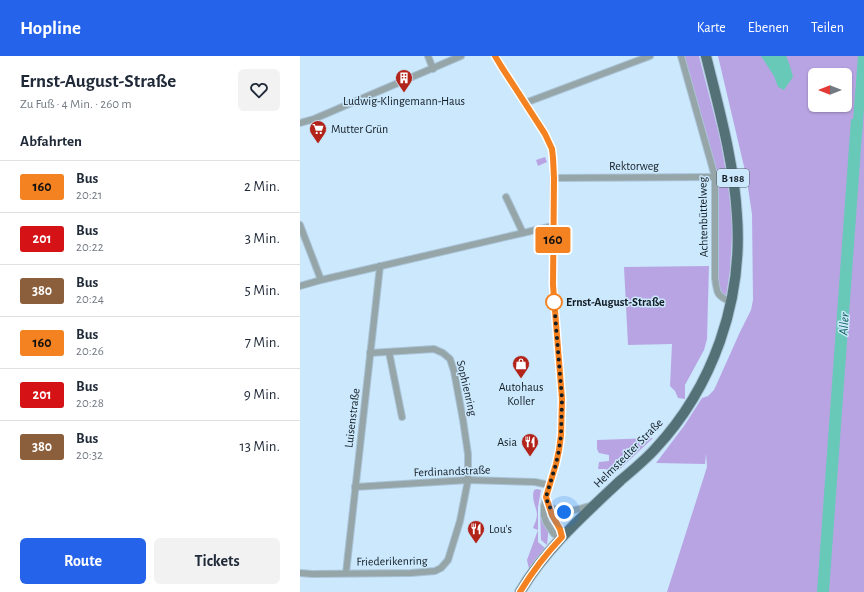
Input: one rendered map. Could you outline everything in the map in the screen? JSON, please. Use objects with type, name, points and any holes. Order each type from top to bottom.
[{"type":"main road","name":"Helmstedter Straße","points":[[520,592],[550,550],[562,537],[655,449],[679,420],[706,376],[725,328],[737,264],[738,237],[736,197],[726,138],[706,56]]},
{"type":"street","points":[[428,56],[433,68]]},
{"type":"street","points":[[300,123],[314,119],[461,56]]},
{"type":"street","points":[[496,56],[552,149],[554,178],[553,285],[562,399],[559,450],[546,497],[544,515],[546,522],[554,534],[562,537]]},
{"type":"street","points":[[525,103],[650,56]]},
{"type":"street","name":"Achtenbüttelweg","points":[[681,56],[715,177],[716,289],[721,297],[731,302]]},
{"type":"street","name":"Rektorweg","points":[[554,178],[715,177]]},
{"type":"street","points":[[506,197],[523,233]]},
{"type":"street","points":[[300,225],[321,280]]},
{"type":"street","points":[[300,286],[553,226]]},
{"type":"street","name":"Luisenstraße","points":[[346,573],[380,266]]},
{"type":"street","name":"Sophienring","points":[[370,353],[434,349],[443,353],[450,359],[454,371],[463,420],[468,454],[468,480]]},
{"type":"street","points":[[389,352],[402,417]]},
{"type":"street","name":"Ferdinandstraße","points":[[355,487],[468,480],[535,482],[549,486]]},
{"type":"street","name":"Friederikenring","points":[[300,573],[411,573],[435,571],[441,568],[448,560],[460,521],[468,480]]},
{"type":"street","points":[[546,497],[562,537]]},
{"type":"street","points":[[549,507],[564,512],[596,504]]},
{"type":"shaded area","points":[[683,56],[699,56],[719,134],[726,171],[733,222],[730,270],[726,297],[721,291],[718,278],[718,176]]},
{"type":"shaded area","points":[[718,56],[864,56],[864,592],[667,592],[707,467],[706,454],[705,464],[656,463],[684,426],[702,398],[708,396],[714,390],[751,310],[753,300],[752,214],[746,175]]},
{"type":"shaded area","points":[[545,157],[547,162],[538,166],[536,160]]},
{"type":"shaded area","points":[[709,266],[707,339],[704,350],[685,385],[685,399],[678,398],[675,391],[670,386],[672,344],[628,345],[624,267]]},
{"type":"shaded area","points":[[653,438],[611,476],[606,469],[598,469],[599,462],[609,461],[609,455],[599,453],[597,449],[597,440]]},
{"type":"shaded area","points":[[534,490],[541,490],[538,507],[538,530],[533,528],[537,514],[533,493]]},
{"type":"shaded area","points":[[542,497],[544,497],[543,520],[548,531],[547,545],[541,540],[540,507]]},
{"type":"shaded area","points":[[538,530],[538,542],[545,548],[529,569],[527,560]]},
{"type":"water","points":[[761,56],[786,56],[793,77],[784,90],[778,87],[774,76]]},
{"type":"water","points":[[851,119],[863,120],[829,592],[817,592]]},
{"type":"waterway","name":"Aller","points":[[857,134],[863,56]]},
{"type":"bus line","name":"160","points":[[495,56],[545,134],[552,149],[554,178],[553,285],[562,399],[559,450],[546,497],[562,537],[534,570],[520,592]]},
{"type":"place","name":"Ludwig-Klingemann-Haus","points":[[404,93]]},
{"type":"place","name":"Mutter Grün","points":[[318,144]]},
{"type":"place","name":"Ernst-August-Straße","points":[[554,302]]},
{"type":"place","name":"Autohaus Koller","points":[[521,379]]},
{"type":"place","name":"Asia","points":[[530,457]]},
{"type":"place","name":"Lou's","points":[[476,544]]},
{"type":"route","points":[[554,302],[562,399],[561,435],[556,464],[546,497],[549,507],[564,512]]}]
